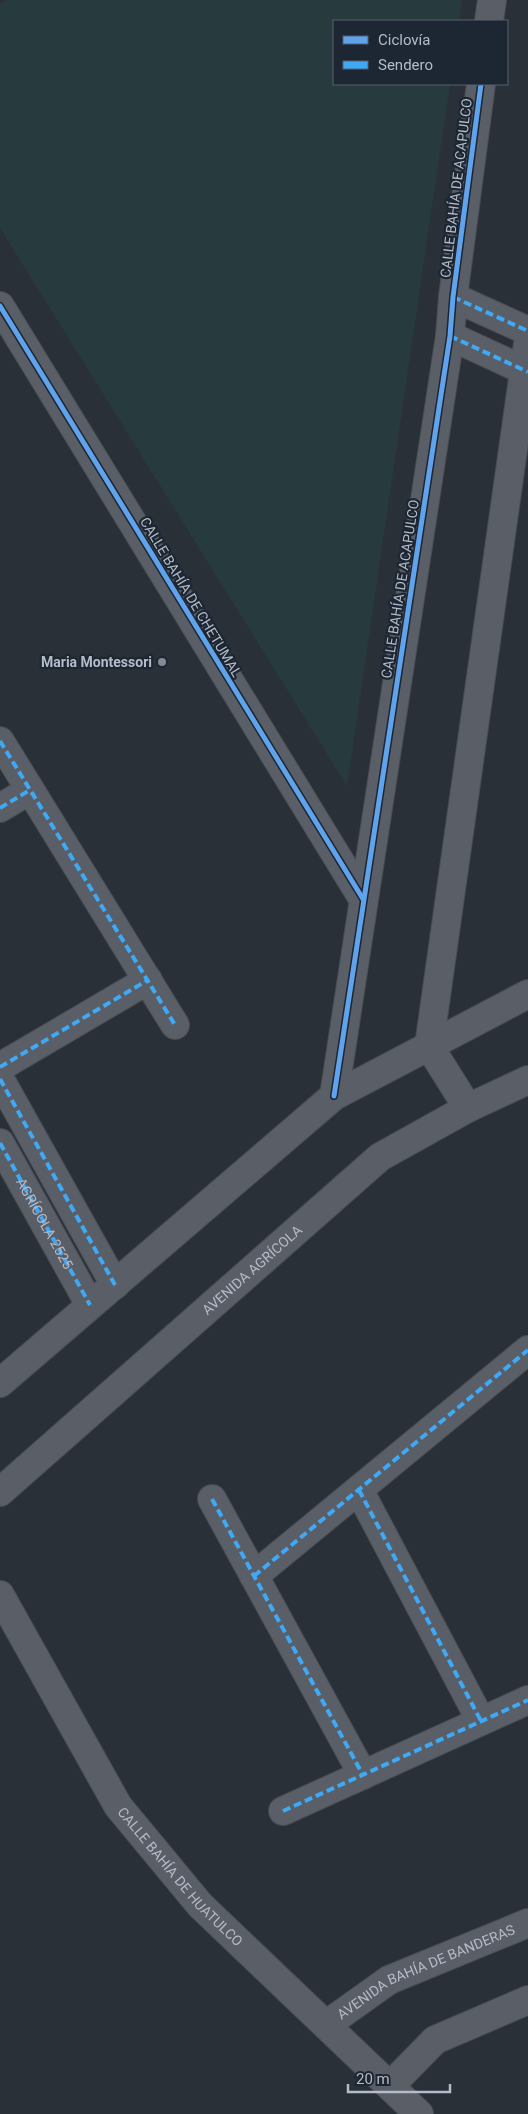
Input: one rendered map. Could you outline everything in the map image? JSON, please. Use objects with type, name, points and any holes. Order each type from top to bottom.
[{"type":"street","points":[[489,20],[492,0]]},
{"type":"street","name":"CALLE BAHÍA DE ACAPULCO","points":[[334,1096],[450,336],[453,297],[481,85]]},
{"type":"street","points":[[453,297],[528,331]]},
{"type":"street","name":"CALLE BAHÍA DE CHETUMAL","points":[[0,306],[363,899]]},
{"type":"street","points":[[450,336],[525,371]]},
{"type":"street","points":[[468,1108],[429,1046],[528,343]]},
{"type":"street","points":[[0,741],[175,1025]]},
{"type":"street","points":[[0,808],[30,790]]},
{"type":"street","points":[[0,1067],[148,980]]},
{"type":"street","points":[[0,1383],[334,1096],[528,994]]},
{"type":"street","points":[[0,1079],[115,1284]]},
{"type":"street","name":"AVENIDA AGRÍCOLA","points":[[0,1492],[380,1157],[468,1108],[528,1080]]},
{"type":"street","name":"AGRÍCOLA 2525","points":[[0,1143],[90,1305]]},
{"type":"street","points":[[254,1576],[528,1350]]},
{"type":"street","points":[[359,1490],[481,1721]]},
{"type":"street","points":[[212,1499],[363,1775]]},
{"type":"street","name":"CALLE BAHÍA DE HUATULCO","points":[[0,1595],[118,1806],[200,1905],[391,2085],[419,2114]]},
{"type":"street","points":[[283,1811],[528,1700]]},
{"type":"street","name":"AVENIDA BAHÍA DE BANDERAS","points":[[326,2025],[390,1980],[528,1923]]},
{"type":"street","points":[[391,2085],[434,2040],[528,2000]]},
{"type":"green space","points":[[6,0],[462,0],[459,20],[333,20],[333,85],[450,85],[347,786],[0,228],[0,4]]},
{"type":"marked path","points":[[453,297],[528,331]]},
{"type":"marked path","points":[[450,336],[528,372]]},
{"type":"marked path","points":[[0,741],[175,1025]]},
{"type":"marked path","points":[[0,808],[30,790]]},
{"type":"marked path","points":[[0,1067],[148,980]]},
{"type":"marked path","points":[[0,1079],[115,1285]]},
{"type":"marked path","points":[[0,1143],[90,1305]]},
{"type":"marked path","points":[[254,1576],[528,1350]]},
{"type":"marked path","points":[[359,1490],[481,1721]]},
{"type":"marked path","points":[[212,1499],[363,1775]]},
{"type":"marked path","points":[[283,1811],[528,1700]]},
{"type":"cycle path","points":[[334,1096],[450,336],[453,297],[481,85]]},
{"type":"cycle path","points":[[0,306],[363,899]]},
{"type":"place","name":"Maria Montessori","points":[[162,662]]}]
